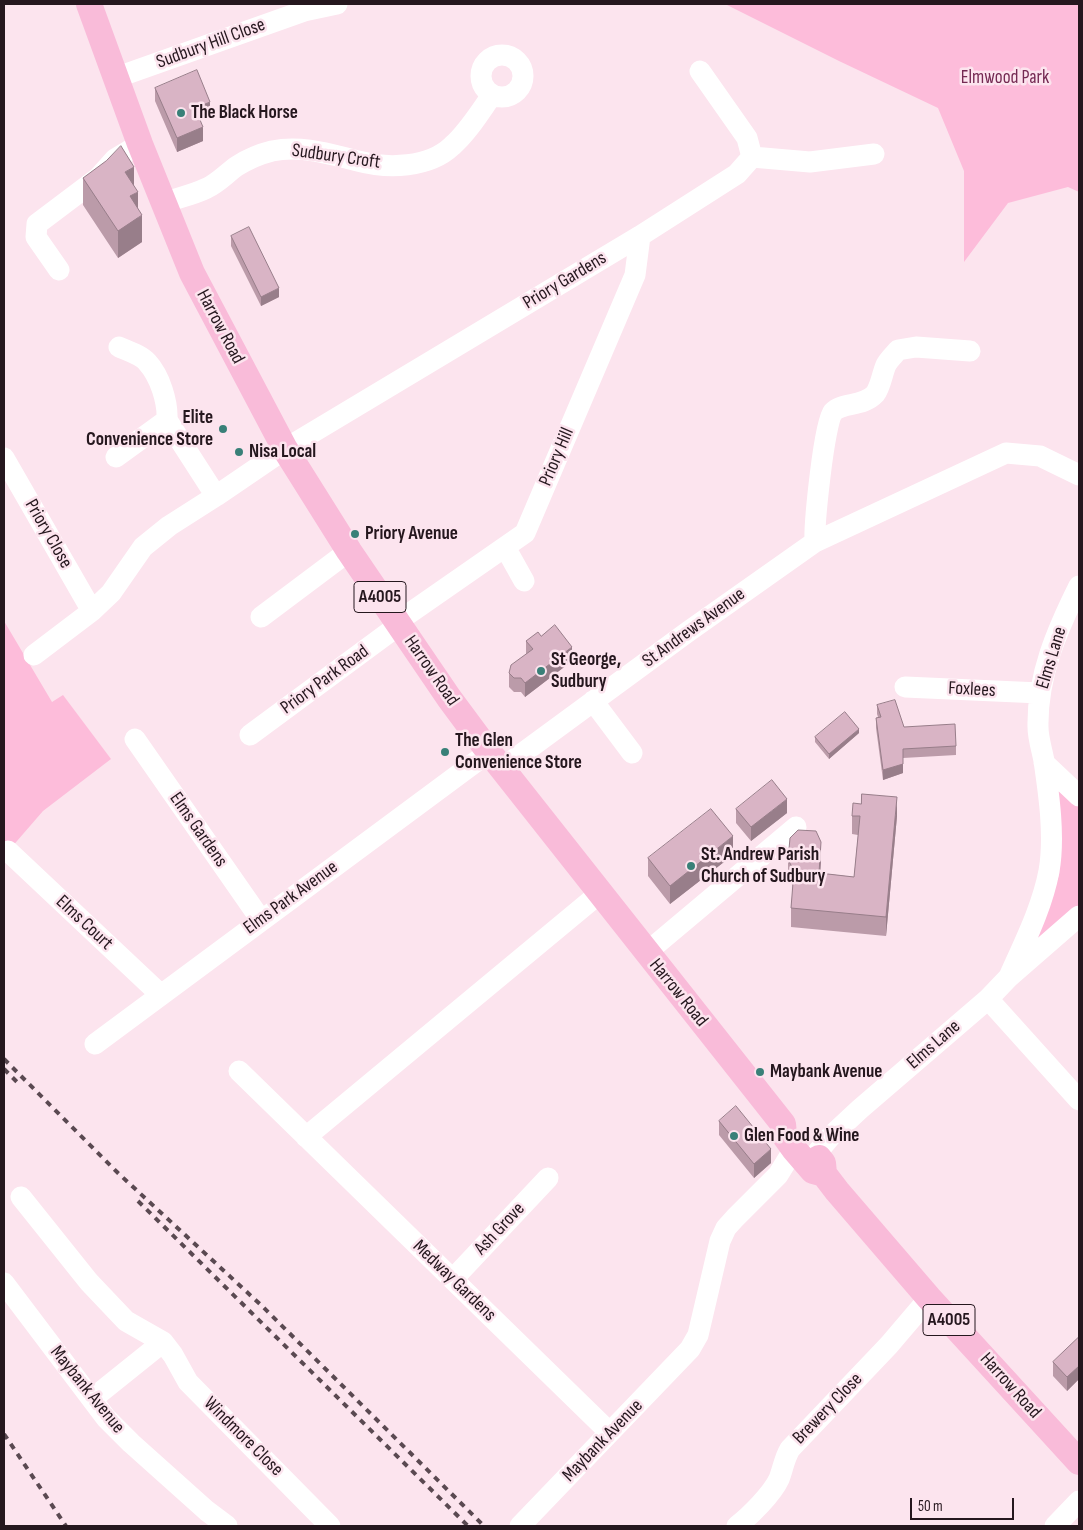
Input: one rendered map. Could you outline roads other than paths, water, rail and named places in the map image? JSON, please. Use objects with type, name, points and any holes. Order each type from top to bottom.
[{"type":"main road","name":"Harrow Road","points":[[89,4],[140,144],[192,273],[284,449],[348,551],[495,761],[783,1124],[784,1135],[812,1162],[929,1298],[1079,1462]]},
{"type":"street","name":"Sudbury Hill Close","points":[[116,78],[304,11],[337,4]]},
{"type":"street","points":[[700,71],[747,138],[752,157],[810,162],[874,154]]},
{"type":"street","name":"Sudbury Croft","points":[[163,203],[207,188],[252,157],[290,148],[311,150],[360,162],[383,165],[420,163],[436,157],[452,147],[492,95]]},
{"type":"street","points":[[59,270],[36,237],[37,224],[98,178],[115,159],[140,144]]},
{"type":"street","name":"Priory Gardens","points":[[284,449],[640,236],[737,174],[752,157]]},
{"type":"street","name":"Priory Hill","points":[[398,624],[525,533],[634,275],[640,236]]},
{"type":"street","points":[[815,542],[815,517],[828,428],[833,412],[862,402],[876,392],[886,365],[898,350],[916,346],[970,351]]},
{"type":"street","points":[[119,347],[147,361],[160,383],[168,408],[167,420],[216,496]]},
{"type":"street","points":[[116,457],[167,420]]},
{"type":"street","points":[[34,655],[92,611],[111,593],[143,547],[169,526],[284,449]]},
{"type":"street","name":"St Andrews Avenue","points":[[495,761],[593,701],[815,542],[1006,453],[1040,456],[1079,475]]},
{"type":"street","name":"Priory Close","points":[[4,458],[92,611]]},
{"type":"street","points":[[505,547],[524,581]]},
{"type":"street","points":[[261,618],[348,551]]},
{"type":"street","name":"Elms Lane","points":[[1008,978],[1036,917],[1049,870],[1051,828],[1038,728],[1040,693],[1050,651],[1079,586]]},
{"type":"street","name":"Priory Park Road","points":[[250,735],[398,624]]},
{"type":"street","name":"Foxlees","points":[[905,687],[1040,693]]},
{"type":"street","points":[[593,701],[632,753]]},
{"type":"street","name":"Elms Gardens","points":[[135,739],[261,920]]},
{"type":"street","name":"Elms Park Avenue","points":[[95,1044],[261,920],[495,761]]},
{"type":"street","points":[[1044,763],[1079,796]]},
{"type":"street","points":[[646,953],[796,827]]},
{"type":"street","name":"Elms Court","points":[[8,851],[161,995]]},
{"type":"street","points":[[306,1137],[600,893]]},
{"type":"street","name":"Elms Lane","points":[[812,1162],[830,1136],[988,999],[1008,978],[1079,916]]},
{"type":"street","points":[[988,999],[1079,1100]]},
{"type":"street","name":"Medway Gardens","points":[[239,1071],[602,1425]]},
{"type":"street","name":"Maybank Avenue","points":[[525,1521],[690,1349],[698,1335],[720,1241],[726,1228],[778,1175],[812,1162]]},
{"type":"street","name":"Ash Grove","points":[[453,1279],[548,1178]]},
{"type":"street","name":"Windmore Close","points":[[21,1197],[89,1282],[126,1321],[163,1342],[173,1355],[188,1382],[330,1526]]},
{"type":"street","name":"Maybank Avenue","points":[[4,1283],[106,1418],[130,1443],[207,1511],[228,1526]]},
{"type":"street","name":"Brewery Close","points":[[737,1526],[745,1521],[774,1488],[790,1449],[889,1344],[929,1298]]},
{"type":"street","points":[[92,1399],[163,1342]]},
{"type":"street","points":[[1055,1526],[1079,1501]]},
{"type":"railway","points":[[4,1059],[118,1173],[262,1306],[484,1526]]},
{"type":"railway","points":[[4,1069],[19,1084]]},
{"type":"railway","points":[[138,1201],[468,1526]]},
{"type":"railway","points":[[4,1434],[66,1526]]},
{"type":"place","name":"The Black Horse","points":[[181,113]]},
{"type":"place","name":"Elite Convenience Store","points":[[223,429]]},
{"type":"place","name":"Nisa Local","points":[[239,452]]},
{"type":"place","name":"Priory Avenue","points":[[355,534]]},
{"type":"place","name":"St George, Sudbury","points":[[541,671]]},
{"type":"place","name":"The Glen Convenience Store","points":[[445,752]]},
{"type":"place","name":"St. Andrew Parish Church of Sudbury","points":[[691,866]]},
{"type":"place","name":"Maybank Avenue","points":[[760,1072]]},
{"type":"place","name":"Glen Food & Wine","points":[[734,1136]]},
{"type":"park label","name":"Elmwood Park","points":[[1005,78]]}]
